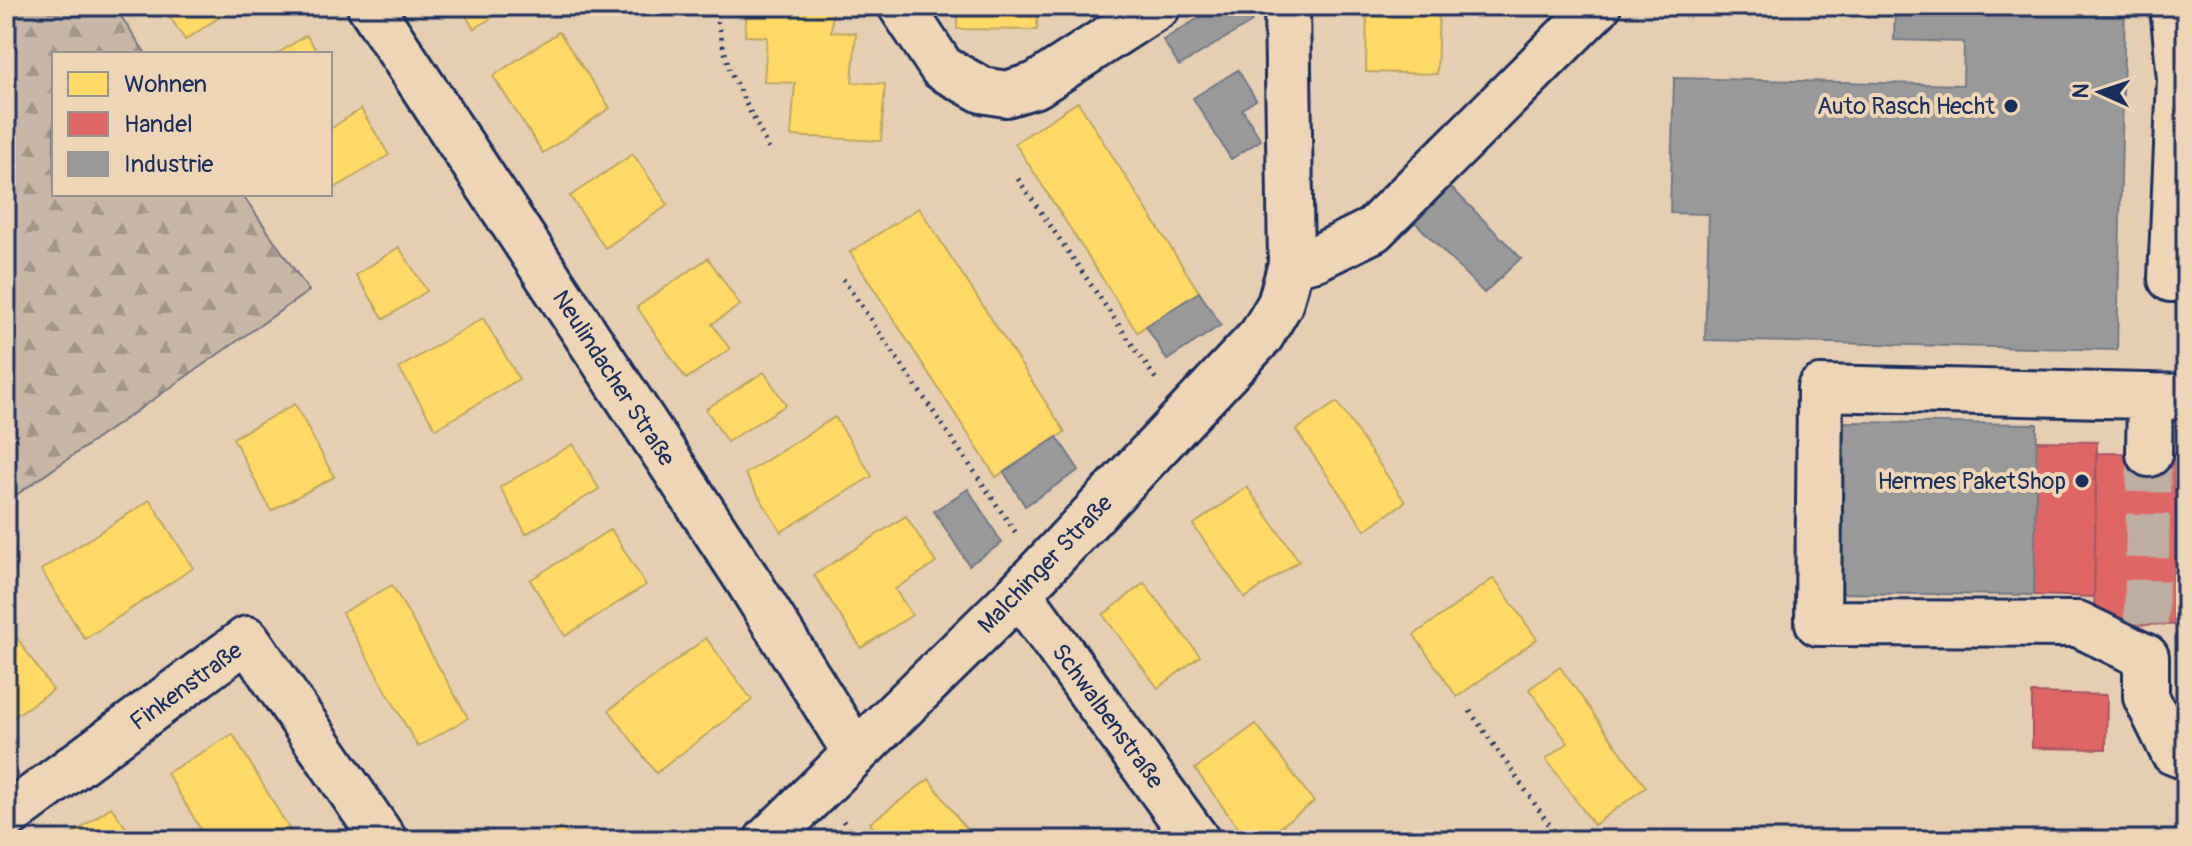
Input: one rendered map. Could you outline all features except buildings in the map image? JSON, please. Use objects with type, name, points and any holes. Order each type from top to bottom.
[{"type":"street","name":"Neulindacher Straße","points":[[370,6],[747,579],[855,752]]},
{"type":"street","points":[[901,6],[942,68],[982,90],[1006,94],[1036,85],[1158,6]]},
{"type":"street","name":"Malchinger Straße","points":[[767,840],[1030,582],[1261,336],[1280,304],[1291,264],[1287,6]]},
{"type":"street","points":[[1291,264],[1316,258],[1373,230],[1598,6]]},
{"type":"street","points":[[2173,6],[2180,79],[2171,279],[2186,279]]},
{"type":"street","points":[[2149,454],[2168,397],[1820,388],[1818,623],[2078,624],[2146,659],[2173,752],[2186,757]]},
{"type":"street","name":"Schwalbenstraße","points":[[1030,582],[1197,840]]},
{"type":"street","name":"Finkenstraße","points":[[6,817],[247,639],[384,840]]},
{"type":"path","points":[[713,6],[730,72],[769,149]]},
{"type":"path","points":[[1018,179],[1185,419]]},
{"type":"path","points":[[843,279],[1030,582]]},
{"type":"path","points":[[1470,711],[1560,840]]},
{"type":"green space","points":[[6,6],[114,6],[145,52],[52,52],[52,196],[243,196],[309,291],[6,502]]},
{"type":"tunnel","points":[[2146,624],[2149,454]]},
{"type":"place","name":"Auto Rasch Hecht","points":[[2011,106]]},
{"type":"place","name":"Hermes PaketShop","points":[[2082,481]]}]
